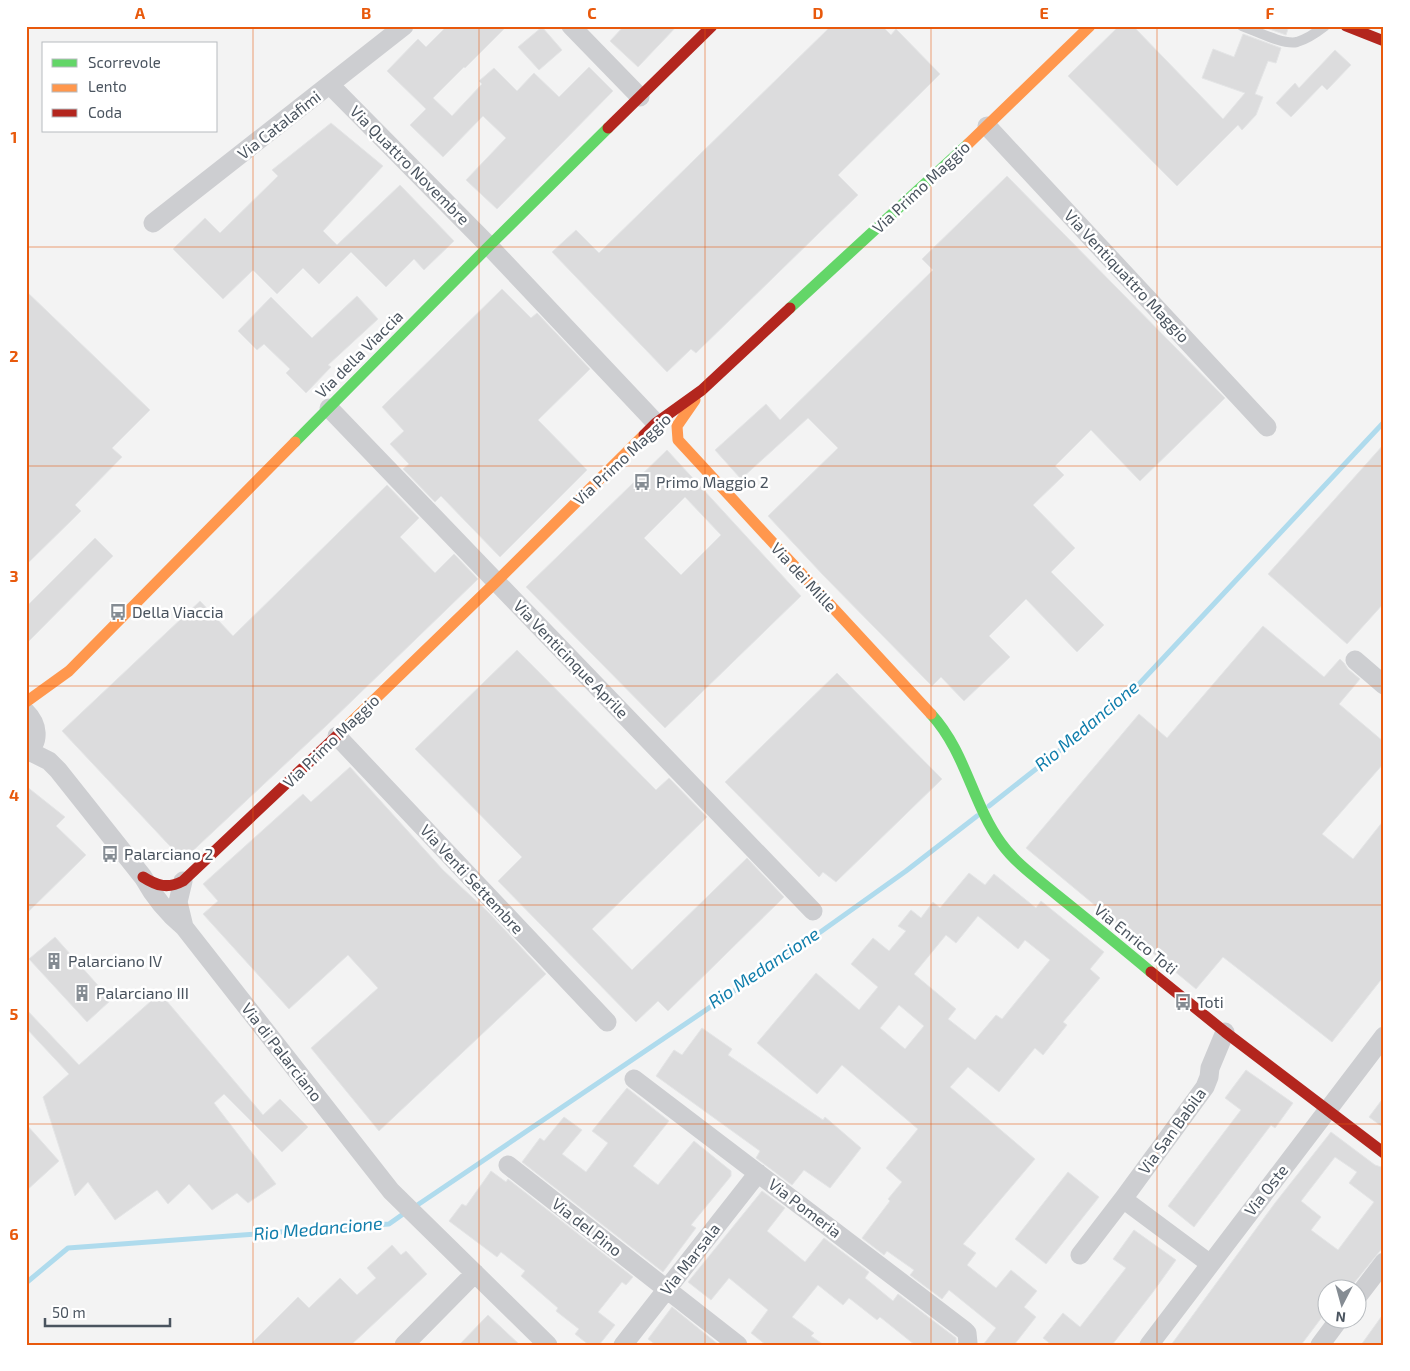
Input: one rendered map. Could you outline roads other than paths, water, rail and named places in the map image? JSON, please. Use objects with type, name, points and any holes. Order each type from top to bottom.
[{"type":"street","name":"Via Catalafimi","points":[[153,223],[404,26]]},
{"type":"street","points":[[571,26],[640,97]]},
{"type":"street","name":"Via della Viaccia","points":[[26,702],[69,672],[489,246],[712,26]]},
{"type":"street","name":"Via Primo Maggio","points":[[143,877],[157,886],[166,887],[176,885],[183,880],[337,736],[656,424],[702,390],[987,126],[1090,26]]},
{"type":"street","points":[[1346,26],[1384,41]]},
{"type":"street","name":"Via Quattro Novembre","points":[[330,85],[489,246]]},
{"type":"street","name":"Via Ventiquattro Maggio","points":[[987,126],[1267,426]]},
{"type":"street","points":[[489,246],[656,424]]},
{"type":"street","name":"Via dei Mille","points":[[702,390],[677,426],[678,440],[942,726],[962,761]]},
{"type":"street","name":"Via Venticinque Aprile","points":[[329,408],[812,911]]},
{"type":"street","points":[[1355,660],[1384,684]]},
{"type":"street","points":[[26,712],[32,718],[37,735],[34,744],[28,752]]},
{"type":"street","name":"Via Venti Settembre","points":[[337,736],[607,1022]]},
{"type":"street","name":"Via di Palarciano","points":[[28,752],[49,761],[58,770],[143,877],[151,892],[168,914],[184,927],[391,1191],[548,1345]]},
{"type":"street","name":"Via Enrico Toti","points":[[962,761],[991,828],[1002,845],[1022,866],[1225,1032],[1384,1153]]},
{"type":"street","points":[[183,880],[178,902],[184,927]]},
{"type":"street","name":"Via San Babila","points":[[1080,1255],[1205,1088],[1210,1068],[1225,1032]]},
{"type":"street","name":"Via Oste","points":[[1149,1345],[1209,1263],[1384,1036]]},
{"type":"street","name":"Via Pomeria","points":[[634,1079],[964,1330],[967,1333],[968,1344]]},
{"type":"street","name":"Via del Pino","points":[[508,1164],[738,1345]]},
{"type":"street","name":"Via Marsala","points":[[624,1345],[758,1173]]},
{"type":"street","points":[[1123,1199],[1209,1263]]},
{"type":"street","points":[[1368,1283],[1384,1262]]},
{"type":"street","points":[[404,1345],[474,1273]]},
{"type":"street","points":[[1320,1345],[1333,1328]]},
{"type":"lane","points":[[1242,26],[1286,42],[1295,43],[1309,37],[1325,26]]},
{"type":"waterway","name":"Rio Medancione","points":[[989,806],[1125,699],[1384,422]]},
{"type":"waterway","name":"Rio Medancione","points":[[413,1208],[805,943],[906,871],[977,816]]},
{"type":"waterway","name":"Rio Medancione","points":[[26,1283],[68,1248],[389,1224],[406,1212]]},
{"type":"place","name":"Primo Maggio 2","points":[[642,482]]},
{"type":"place","name":"Della Viaccia","points":[[118,612]]},
{"type":"place","name":"Palarciano 2","points":[[110,854]]},
{"type":"place","name":"Palarciano IV","points":[[54,961]]},
{"type":"place","name":"Palarciano III","points":[[82,993]]},
{"type":"place","name":"Toti","points":[[1183,1002]]}]
